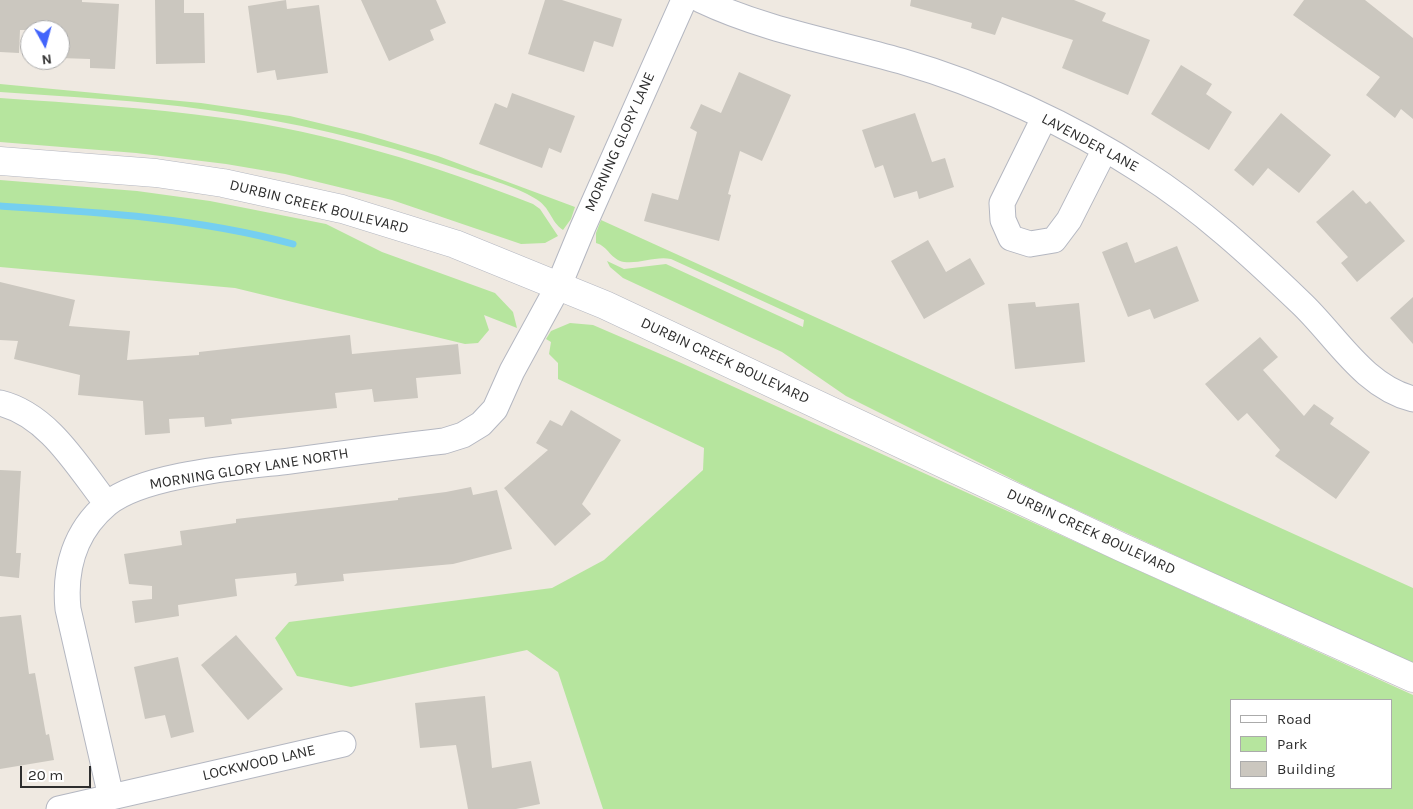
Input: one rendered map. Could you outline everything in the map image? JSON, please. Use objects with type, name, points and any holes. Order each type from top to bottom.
[{"type":"street","name":"MORNING GLORY LANE","points":[[559,285],[684,0]]},
{"type":"street","name":"LAVENDER LANE","points":[[701,0],[759,23],[937,73],[1004,99],[1105,149],[1185,200],[1245,249],[1308,310],[1367,374],[1392,392],[1413,399]]},
{"type":"street","points":[[1044,118],[1002,203],[1003,220],[1011,238],[1030,244],[1054,240],[1069,220],[1105,149]]},
{"type":"street","name":"DURBIN CREEK BOULEVARD","points":[[0,161],[156,173],[232,185],[342,209],[454,244],[559,285],[1121,547],[1413,678]]},
{"type":"street","name":"MORNING GLORY LANE NORTH","points":[[111,797],[68,609],[67,594],[70,563],[75,548],[90,521],[107,504],[134,488],[227,469],[444,440],[464,435],[481,424],[495,409],[512,371],[559,285]]},
{"type":"street","points":[[0,403],[32,417],[47,429],[107,504]]},
{"type":"street","name":"LOCKWOOD LANE","points":[[59,809],[343,744]]},
{"type":"green space","points":[[0,84],[201,103],[290,116],[364,134],[438,156],[575,207],[571,219],[563,230],[555,223],[548,210],[541,203],[527,194],[425,158],[364,141],[302,126],[208,110],[130,101],[0,92]]},
{"type":"green space","points":[[0,98],[195,114],[262,124],[341,141],[419,163],[533,204],[540,209],[558,236],[545,243],[521,244],[392,200],[285,174],[226,164],[136,153],[0,142]]},
{"type":"green space","points":[[0,180],[137,191],[210,201],[326,224],[382,252],[495,293],[513,312],[517,328],[484,315],[489,330],[478,343],[465,344],[235,288],[0,267]]},
{"type":"green space","points":[[601,220],[1413,588],[1413,665],[1040,493],[846,396],[782,352],[623,278],[610,267],[607,261],[624,269],[666,264],[803,327],[804,320],[671,259],[659,258],[624,262],[616,259],[604,247],[596,243],[596,233]]},
{"type":"green space","points":[[570,323],[593,325],[679,362],[1413,695],[1413,809],[603,809],[558,672],[527,650],[351,687],[297,676],[275,638],[289,622],[552,588],[604,560],[703,470],[704,448],[558,379],[558,363],[549,354],[551,342],[546,339],[551,331]]},
{"type":"building","points":[[0,0],[82,0],[82,2],[119,4],[115,69],[90,68],[90,59],[70,58],[70,20],[20,20],[19,53],[0,52]]},
{"type":"building","points":[[155,0],[184,0],[184,13],[204,13],[205,63],[156,64]]},
{"type":"building","points":[[286,0],[287,9],[319,5],[328,73],[277,80],[275,70],[257,73],[248,6]]},
{"type":"building","points":[[361,0],[436,0],[446,23],[430,30],[434,40],[389,61]]},
{"type":"building","points":[[545,0],[562,0],[622,19],[613,47],[594,41],[584,72],[528,54]]},
{"type":"building","points":[[911,0],[1074,0],[1106,13],[1102,21],[1150,40],[1128,95],[1062,68],[1073,40],[1002,17],[995,35],[971,28],[972,23],[910,6]]},
{"type":"building","points":[[1304,0],[1365,0],[1413,38],[1413,119],[1401,109],[1395,118],[1366,95],[1380,77],[1293,15]]},
{"type":"building","points":[[1181,65],[1212,84],[1206,94],[1232,112],[1209,150],[1151,114]]},
{"type":"building","points":[[739,72],[791,95],[762,161],[740,151],[728,194],[731,195],[719,241],[644,221],[652,193],[678,200],[697,132],[690,128],[701,104],[721,113]]},
{"type":"building","points":[[512,93],[575,116],[561,153],[549,148],[542,168],[479,144],[495,103],[507,108]]},
{"type":"building","points":[[915,113],[932,162],[945,158],[954,187],[919,199],[917,191],[894,198],[883,165],[875,168],[862,130]]},
{"type":"building","points":[[1281,113],[1331,155],[1299,193],[1268,168],[1253,186],[1234,170]]},
{"type":"building","points":[[1353,190],[1366,204],[1370,201],[1405,241],[1357,282],[1341,263],[1348,257],[1316,222]]},
{"type":"building","points":[[928,240],[946,272],[970,258],[985,284],[924,319],[891,261]]},
{"type":"building","points":[[1127,242],[1135,263],[1177,246],[1199,301],[1154,319],[1150,309],[1128,317],[1102,252]]},
{"type":"building","points":[[0,282],[75,300],[69,326],[130,331],[127,360],[199,355],[199,352],[350,335],[352,354],[458,344],[461,374],[416,378],[418,398],[374,402],[372,389],[335,393],[337,408],[231,419],[232,424],[205,427],[204,417],[169,419],[170,433],[145,435],[143,401],[78,395],[80,375],[14,359],[18,341],[0,340]]},
{"type":"building","points":[[1413,297],[1413,344],[1390,318]]},
{"type":"building","points":[[1035,302],[1036,307],[1079,303],[1085,362],[1015,369],[1008,304]]},
{"type":"building","points":[[1260,337],[1278,357],[1263,370],[1304,416],[1314,404],[1334,418],[1330,424],[1370,452],[1336,499],[1275,456],[1280,450],[1247,413],[1238,421],[1205,384]]},
{"type":"building","points":[[571,410],[621,440],[582,504],[591,514],[555,546],[504,488],[548,450],[536,443],[550,420],[562,426]]},
{"type":"building","points":[[0,470],[21,471],[16,553],[21,553],[19,578],[0,576]]},
{"type":"building","points":[[471,487],[473,495],[497,490],[512,549],[453,564],[343,574],[344,581],[294,586],[297,583],[296,573],[235,579],[237,596],[178,605],[179,616],[135,623],[132,601],[152,599],[152,586],[129,584],[124,554],[182,545],[180,531],[236,523],[236,519],[398,500],[398,498]]},
{"type":"building","points":[[21,615],[29,674],[35,673],[46,735],[49,734],[54,760],[0,769],[0,617]]},
{"type":"building","points":[[236,635],[283,689],[248,720],[201,665]]},
{"type":"building","points":[[178,657],[194,732],[171,738],[165,715],[145,719],[134,667]]},
{"type":"building","points":[[485,696],[492,768],[531,761],[540,804],[516,809],[468,809],[456,745],[420,748],[415,703]]},
{"type":"waterway","points":[[0,206],[111,214],[185,222],[257,235],[293,244]]}]
